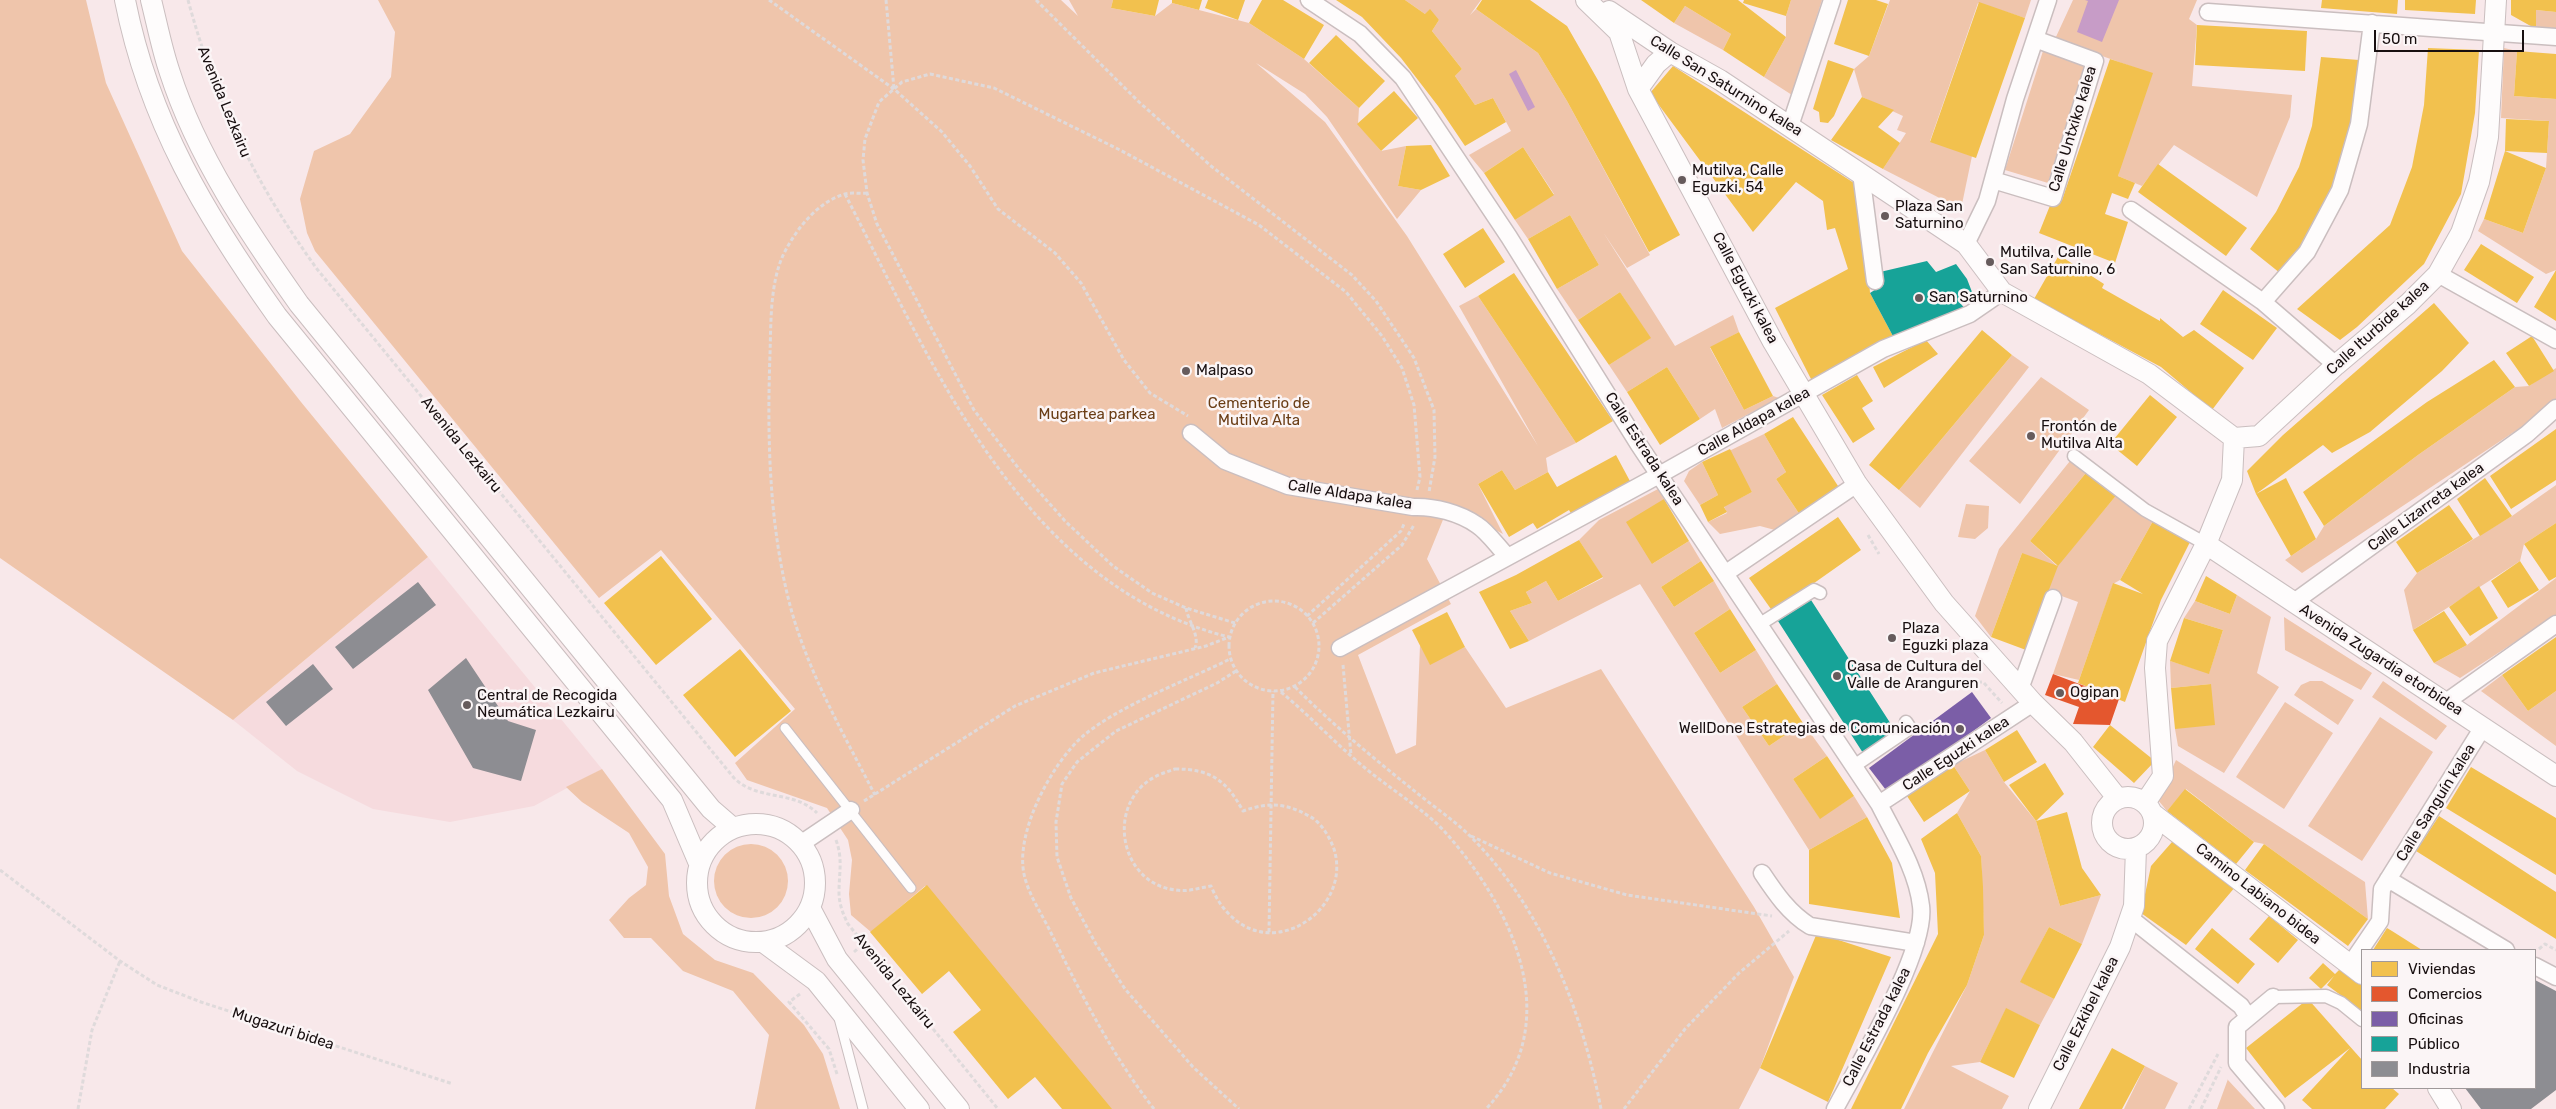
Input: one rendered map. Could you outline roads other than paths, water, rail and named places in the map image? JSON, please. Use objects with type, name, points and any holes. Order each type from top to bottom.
[{"type":"street","points":[[125,0],[147,86],[173,148],[231,252],[277,316],[672,800],[686,826],[698,861],[697,892],[702,909],[713,924],[728,935],[745,941],[763,942],[782,936],[799,924],[810,908],[815,891],[815,873],[802,843],[785,831],[768,825],[750,823],[733,828],[710,844],[698,861]]},
{"type":"street","points":[[151,0],[170,74],[197,138],[252,238],[294,297],[711,809],[733,828]]},
{"type":"street","name":"Calle Estrada kalea","points":[[1309,0],[1360,34],[1403,78],[1509,237],[1640,445],[1879,804],[1910,866],[1922,907],[1917,939],[1904,977],[1836,1109]]},
{"type":"street","name":"Calle Eguzki kalea","points":[[1586,0],[1619,32],[1638,89],[1773,342],[1857,484],[1944,602],[2026,696],[2073,742],[2118,799]]},
{"type":"street","name":"Calle San Saturnino kalea","points":[[1591,0],[1670,52],[1720,80],[1966,244],[2002,292],[2149,374],[2234,438]]},
{"type":"street","points":[[1790,126],[1832,0]]},
{"type":"street","points":[[1966,244],[1987,201],[2014,99],[2048,0]]},
{"type":"street","name":"Calle Iturbide kalea","points":[[2234,438],[2259,436],[2336,365],[2408,304],[2438,274],[2461,233],[2479,182],[2488,137],[2496,0]]},
{"type":"street","points":[[2208,12],[2556,37]]},
{"type":"street","points":[[2263,302],[2307,252],[2340,190],[2359,124],[2372,23]]},
{"type":"street","name":"Calle Untxiko kalea","points":[[1993,180],[2053,198],[2095,62],[2035,40]]},
{"type":"street","points":[[1638,89],[1656,64],[1670,52]]},
{"type":"street","points":[[1861,173],[1875,281]]},
{"type":"street","points":[[2131,210],[2263,302],[2336,365]]},
{"type":"street","points":[[2438,274],[2556,340]]},
{"type":"street","name":"Calle Aldapa kalea","points":[[1340,648],[1661,474],[1883,349],[1970,314],[2002,292]]},
{"type":"street","name":"Calle Lizarreta kalea","points":[[2294,602],[2527,434],[2556,408]]},
{"type":"street","name":"Calle Aldapa kalea","points":[[1191,433],[1225,461],[1288,486],[1419,506],[1459,516],[1478,525],[1507,556]]},
{"type":"street","points":[[2149,808],[2132,797],[2118,799],[2105,811],[2102,828],[2111,843],[2118,848],[2136,848],[2144,845],[2154,831],[2149,808],[2163,776],[2154,668],[2157,640],[2206,544],[2232,480],[2234,438]]},
{"type":"street","points":[[2074,456],[2145,510],[2206,544]]},
{"type":"street","points":[[1726,573],[1857,484]]},
{"type":"street","name":"Avenida Zugardia etorbidea","points":[[2206,544],[2556,776]]},
{"type":"street","points":[[1760,624],[1814,590],[1820,593]]},
{"type":"street","points":[[2026,696],[2053,598]]},
{"type":"street","points":[[2446,702],[2556,624]]},
{"type":"street","name":"Calle Eguzki kalea","points":[[1879,804],[2014,716],[2026,696]]},
{"type":"street","points":[[1854,766],[1910,728],[1906,722]]},
{"type":"street","name":"Calle Sanguín kalea","points":[[2366,949],[2380,921],[2382,889],[2484,727]]},
{"type":"street","name":"Camino Labiano bidea","points":[[2149,808],[2356,970]]},
{"type":"street","points":[[802,843],[851,810]]},
{"type":"street","name":"Calle Ezkibel kalea","points":[[2039,1109],[2120,947],[2134,906],[2136,848]]},
{"type":"street","points":[[1762,873],[1794,920],[1812,915],[1917,939]]},
{"type":"street","name":"Calle Sanguín kalea","points":[[2388,879],[2487,945],[2502,949]]},
{"type":"street","name":"Avenida Lezkairu","points":[[810,908],[837,959],[959,1109]]},
{"type":"street","points":[[2130,918],[2241,1006],[2248,1017]]},
{"type":"street","points":[[763,942],[812,978],[919,1109]]},
{"type":"street","points":[[2536,967],[2556,977]]},
{"type":"street","points":[[2276,1109],[2237,1064],[2237,1027],[2273,998],[2326,996],[2342,1003],[2361,1019]]},
{"type":"street","points":[[2439,1089],[2451,1109]]},
{"type":"lane","points":[[785,728],[911,888]]},
{"type":"lane","points":[[835,1006],[863,1109]]},
{"type":"place","name":"Mutilva, Calle Eguzki, 54","points":[[1682,180]]},
{"type":"place","name":"Plaza San Saturnino","points":[[1885,216]]},
{"type":"place","name":"Mutilva, Calle San Saturnino, 6","points":[[1990,262]]},
{"type":"place","name":"San Saturnino","points":[[1919,298]]},
{"type":"place","name":"Malpaso","points":[[1186,371]]},
{"type":"place","name":"Frontón de Mutilva Alta","points":[[2031,436]]},
{"type":"place","name":"Plaza Eguzki plaza","points":[[1892,638]]},
{"type":"place","name":"Casa de Cultura del Valle de Aranguren","points":[[1837,676]]},
{"type":"place","name":"Ogipan","points":[[2060,693]]},
{"type":"place","name":"Central de Recogida Neumática Lezkairu","points":[[467,705]]},
{"type":"place","name":"WellDone Estrategias de Comunicación","points":[[1960,729]]},
{"type":"park label","name":"Cementerio de Mutilva Alta","points":[[1259,412]]},
{"type":"park label","name":"Mugartea parkea","points":[[1097,415]]}]
